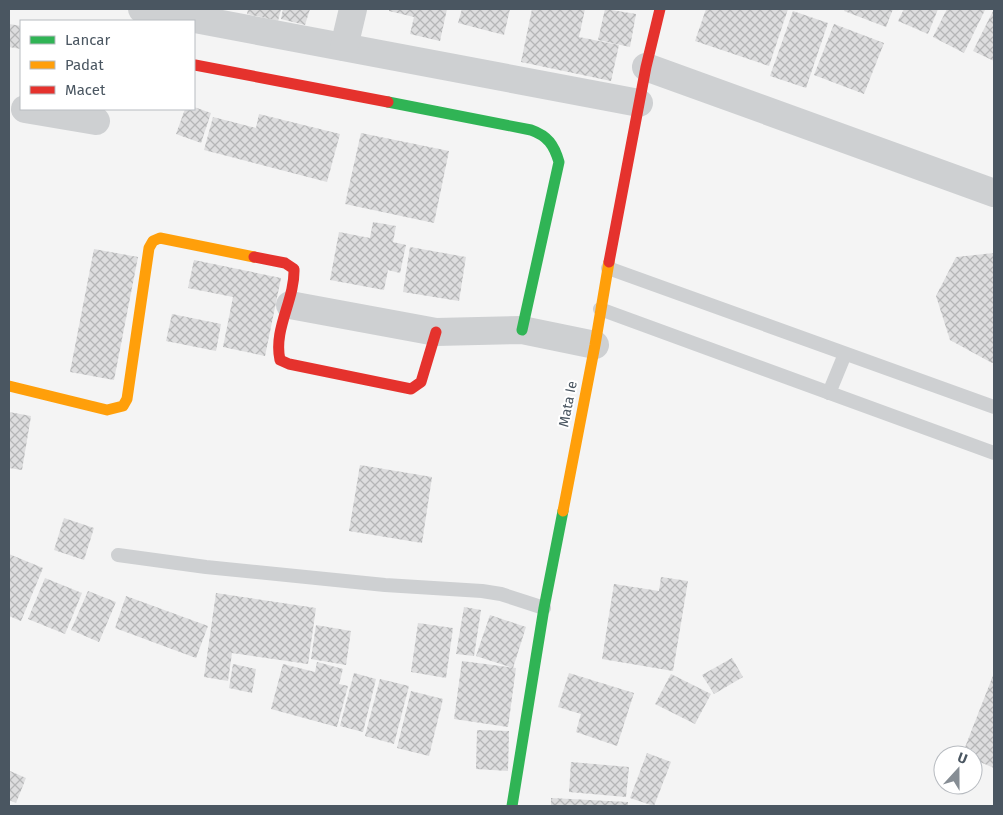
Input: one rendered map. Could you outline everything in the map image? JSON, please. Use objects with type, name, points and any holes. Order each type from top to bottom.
[{"type":"street","points":[[142,9],[201,14],[344,47],[639,103]]},
{"type":"street","points":[[344,47],[353,9]]},
{"type":"street","name":"Mata Ie","points":[[512,806],[544,608],[639,103],[660,9]]},
{"type":"street","points":[[195,65],[531,130],[542,134],[552,141],[559,162],[522,330]]},
{"type":"street","points":[[646,67],[994,193]]},
{"type":"street","points":[[31,110],[96,121]]},
{"type":"street","points":[[9,386],[107,410],[123,406],[127,399],[149,248],[153,241],[160,238],[285,262],[294,269],[295,275],[290,305],[278,342],[277,354],[280,360],[289,364],[411,389],[416,388],[421,382],[436,332]]},
{"type":"street","points":[[290,305],[436,332],[522,330],[595,345]]},
{"type":"lane","points":[[608,268],[994,407]]},
{"type":"lane","points":[[600,309],[994,453]]},
{"type":"lane","points":[[829,393],[845,354]]},
{"type":"lane","points":[[118,555],[215,568],[385,585],[482,591],[501,594],[544,608]]},
{"type":"building","points":[[248,9],[281,9],[278,21],[247,14]]},
{"type":"building","points":[[283,9],[310,9],[305,25],[281,19]]},
{"type":"building","points":[[389,9],[447,9],[440,41],[410,34],[414,17],[389,11]]},
{"type":"building","points":[[462,9],[510,9],[504,35],[458,23]]},
{"type":"building","points":[[532,9],[585,9],[579,37],[619,45],[611,81],[521,62]]},
{"type":"building","points":[[605,9],[636,14],[630,47],[598,40]]},
{"type":"building","points":[[706,9],[788,9],[769,66],[695,41]]},
{"type":"building","points":[[845,9],[893,9],[886,27],[844,11]]},
{"type":"building","points":[[904,9],[938,9],[928,34],[898,21]]},
{"type":"building","points":[[947,9],[985,10],[964,53],[933,37]]},
{"type":"building","points":[[994,9],[994,61],[973,51]]},
{"type":"building","points":[[793,11],[828,23],[806,88],[770,76]]},
{"type":"building","points":[[9,24],[20,26],[20,49],[9,47]]},
{"type":"building","points":[[834,24],[884,43],[864,94],[814,75]]},
{"type":"building","points":[[195,107],[211,113],[201,143],[176,134],[185,110],[195,110]]},
{"type":"building","points":[[259,114],[340,134],[327,182],[204,150],[213,117],[256,128]]},
{"type":"building","points":[[361,133],[449,151],[434,223],[345,204]]},
{"type":"building","points":[[373,222],[396,226],[393,242],[406,245],[400,273],[388,270],[384,290],[330,280],[339,232],[370,238]]},
{"type":"building","points":[[410,247],[466,257],[459,301],[403,292]]},
{"type":"building","points":[[94,249],[138,257],[114,380],[70,372]]},
{"type":"building","points":[[994,253],[994,362],[992,363],[950,340],[936,296],[956,257]]},
{"type":"building","points":[[194,260],[281,278],[265,356],[223,347],[233,297],[188,288]]},
{"type":"building","points":[[172,314],[221,324],[216,351],[166,341]]},
{"type":"building","points":[[9,412],[31,416],[22,470],[9,468]]},
{"type":"building","points":[[360,465],[432,477],[422,543],[349,531]]},
{"type":"building","points":[[64,518],[94,528],[84,560],[54,550]]},
{"type":"building","points":[[9,554],[43,568],[21,621],[9,616]]},
{"type":"building","points":[[661,577],[688,581],[673,671],[602,659],[614,584],[659,591]]},
{"type":"building","points":[[45,578],[82,593],[65,634],[28,619]]},
{"type":"building","points":[[88,591],[116,602],[99,642],[71,630]]},
{"type":"building","points":[[216,593],[316,608],[308,664],[232,653],[228,681],[204,677]]},
{"type":"building","points":[[126,596],[208,626],[196,658],[115,628]]},
{"type":"building","points":[[464,607],[481,610],[474,656],[456,654]]},
{"type":"building","points":[[490,615],[526,627],[513,668],[476,656]]},
{"type":"building","points":[[418,623],[453,628],[446,678],[411,672]]},
{"type":"building","points":[[316,625],[351,631],[346,665],[311,659]]},
{"type":"building","points":[[732,658],[743,677],[714,694],[702,675]]},
{"type":"building","points":[[462,661],[516,668],[508,727],[454,719]]},
{"type":"building","points":[[317,662],[343,669],[339,684],[348,686],[337,727],[271,709],[283,664],[315,672]]},
{"type":"building","points":[[233,664],[256,669],[252,693],[229,688]]},
{"type":"building","points":[[354,673],[376,679],[363,732],[340,726]]},
{"type":"building","points":[[569,673],[634,693],[617,746],[576,732],[581,714],[558,707]]},
{"type":"building","points":[[994,673],[994,768],[983,763],[983,745],[966,745]]},
{"type":"building","points":[[671,674],[711,694],[695,724],[655,704]]},
{"type":"building","points":[[380,679],[409,686],[394,744],[365,736]]},
{"type":"building","points":[[411,691],[443,699],[429,756],[397,748]]},
{"type":"building","points":[[477,730],[509,731],[508,771],[476,769]]},
{"type":"building","points":[[647,753],[671,762],[654,806],[630,798]]},
{"type":"building","points":[[571,762],[629,767],[626,797],[569,792]]},
{"type":"building","points":[[10,771],[26,778],[16,803],[9,800]]},
{"type":"building","points":[[551,798],[628,802],[628,806],[551,806]]},
{"type":"traffic: fast","points":[[388,102],[531,130],[546,138],[555,151],[559,162],[522,330]]},
{"type":"traffic: fast","points":[[512,806],[544,608],[563,511]]},
{"type":"traffic: slow","points":[[9,386],[107,410],[123,406],[127,399],[149,248],[153,241],[160,238],[254,257]]},
{"type":"traffic: slow","points":[[563,511],[609,262]]},
{"type":"traffic: jam","points":[[609,262],[646,67],[660,9]]},
{"type":"traffic: jam","points":[[195,65],[388,102]]},
{"type":"traffic: jam","points":[[254,257],[285,263],[294,269],[291,292],[279,337],[280,360],[289,364],[411,389],[421,382],[436,332]]}]
